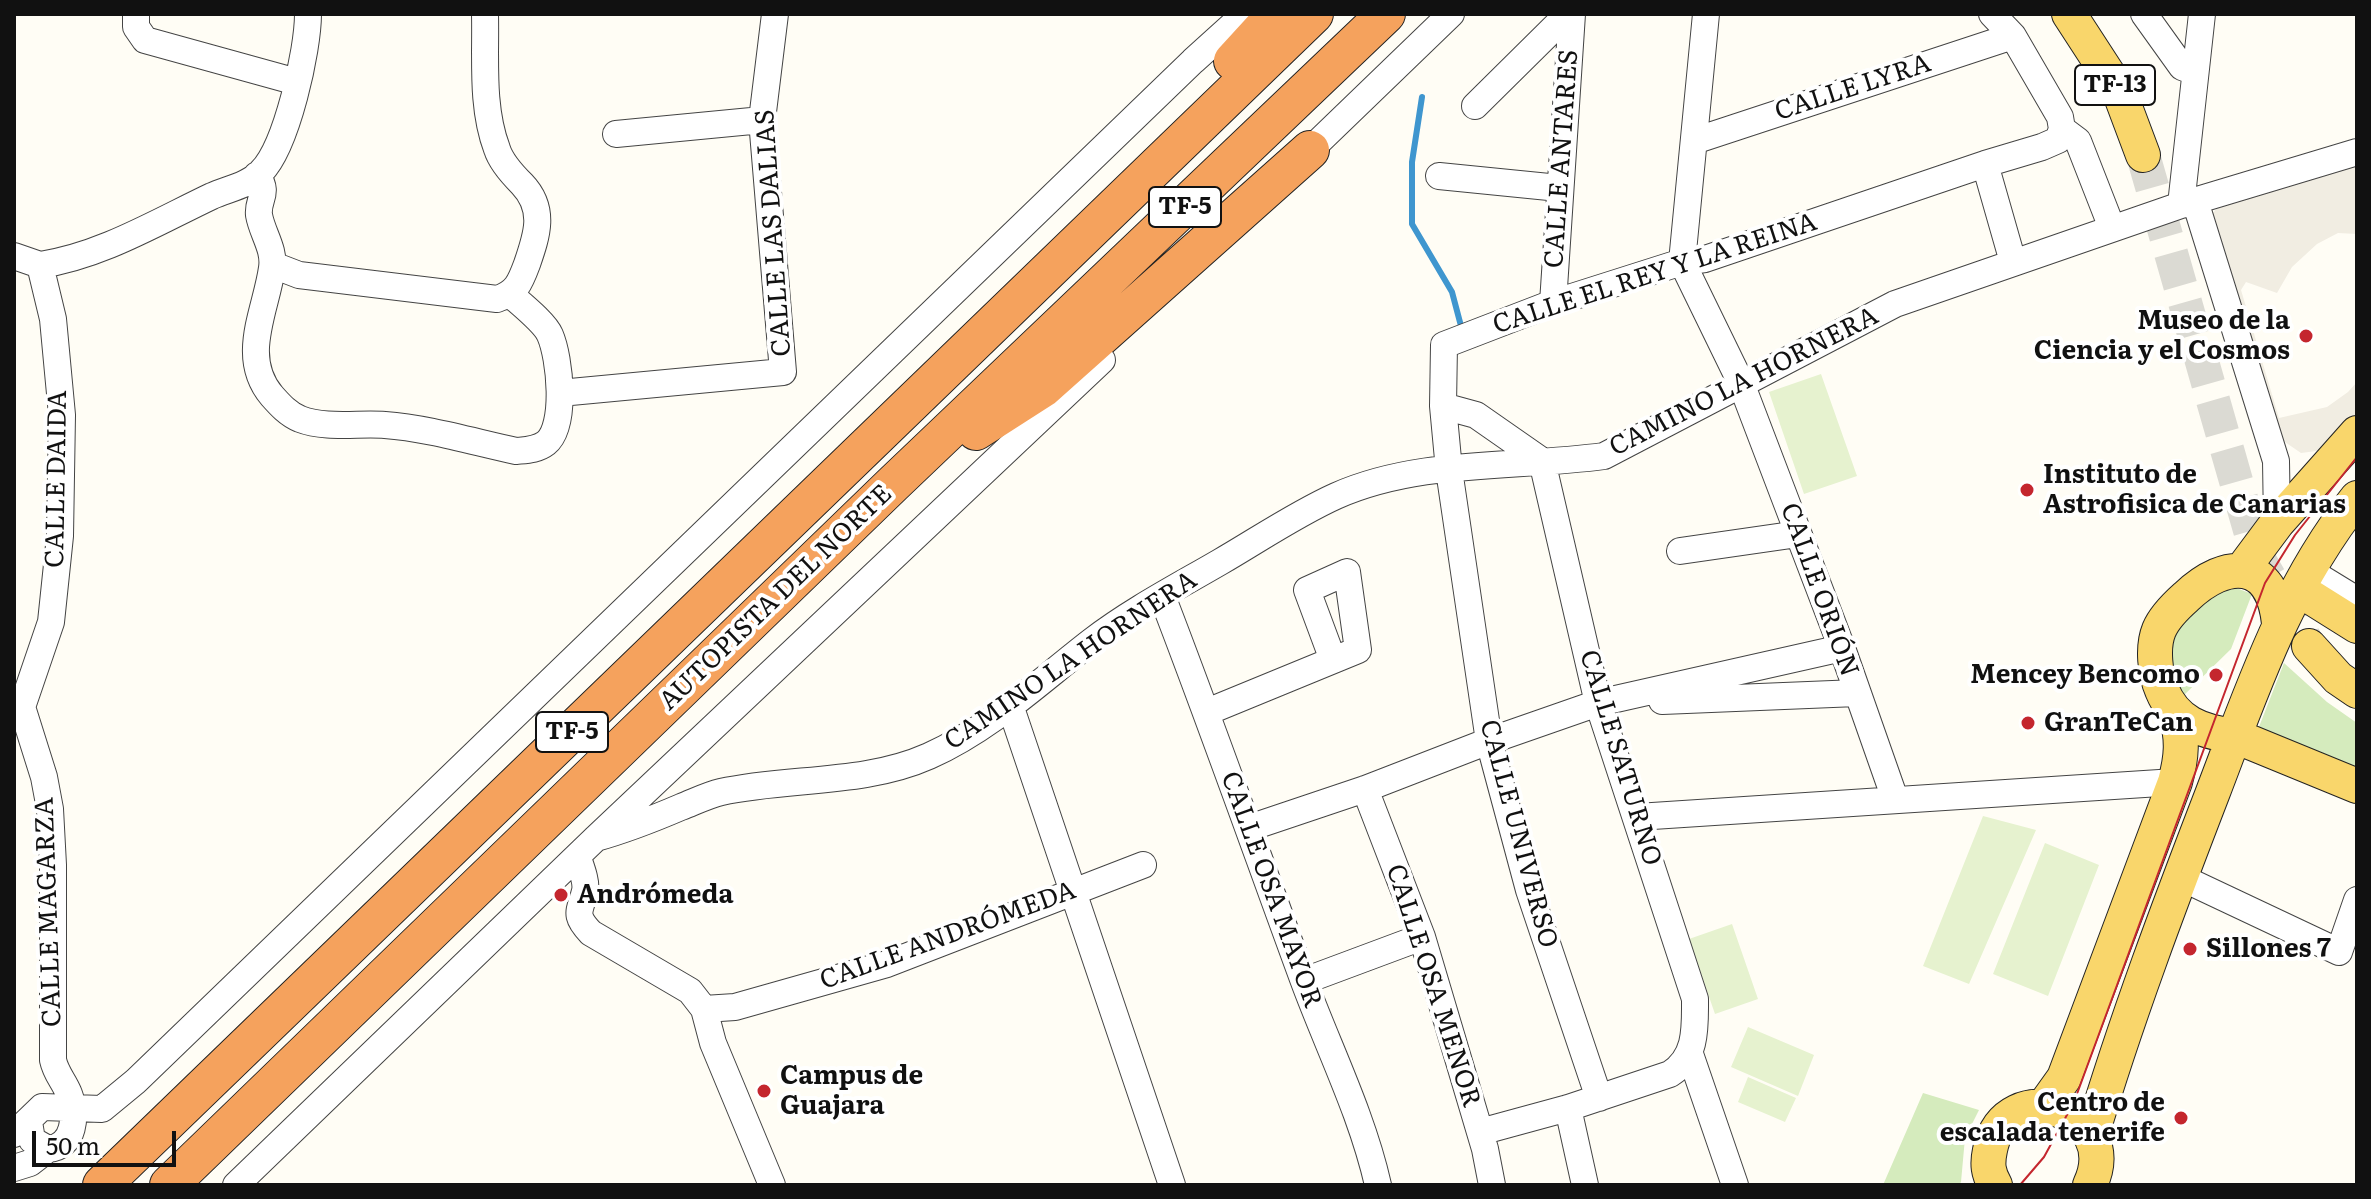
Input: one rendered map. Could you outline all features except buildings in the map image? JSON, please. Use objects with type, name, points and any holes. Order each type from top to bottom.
[{"type":"highway","points":[[1015,304],[1276,14]]},
{"type":"highway","name":"AUTOPISTA DEL NORTE","points":[[82,1185],[116,1172],[1314,14]]},
{"type":"highway","name":"AUTOPISTA DEL NORTE","points":[[169,1185],[893,484],[1386,14]]},
{"type":"highway","points":[[893,484],[1043,388],[1310,150]]},
{"type":"main road","name":"TF-13","points":[[2070,16],[2119,91],[2143,155]]},
{"type":"main road","points":[[2242,570],[2277,523],[2357,433]]},
{"type":"main road","points":[[2091,1137],[2117,1050],[2180,877],[2279,623],[2333,527],[2357,498]]},
{"type":"main road","points":[[2044,1106],[2064,1078],[2124,925],[2175,782],[2182,735],[2176,715],[2158,680],[2159,630],[2177,605],[2200,583],[2224,572],[2242,570],[2257,576],[2273,591],[2279,623]]},
{"type":"main road","points":[[2303,580],[2357,626]]},
{"type":"main road","points":[[2309,646],[2338,678],[2357,691]]},
{"type":"main road","points":[[2176,715],[2357,786]]},
{"type":"main road","points":[[1990,1182],[1987,1162],[1992,1138],[2003,1121],[2020,1110],[2044,1106],[2060,1109],[2077,1118],[2091,1137],[2096,1152],[2093,1184]]},
{"type":"street","points":[[136,14],[136,27],[145,40],[297,82]]},
{"type":"street","points":[[14,256],[40,265],[63,261],[124,238],[257,175],[270,161],[280,140],[308,37],[308,14]]},
{"type":"street","points":[[273,265],[299,275],[497,299],[511,295],[520,284],[537,234],[539,218],[527,190],[497,151],[487,107],[485,14]]},
{"type":"street","name":"CALLE LAS DALIAS","points":[[560,393],[783,372],[762,120],[775,14]]},
{"type":"street","points":[[72,1110],[72,1129],[67,1141],[55,1149],[48,1149],[32,1140],[28,1121],[72,1110],[102,1109],[136,1081],[1245,14]]},
{"type":"street","points":[[236,1185],[596,838],[1276,195],[1310,150],[1451,14]]},
{"type":"street","points":[[1475,106],[1570,14]]},
{"type":"street","name":"CALLE ANTARES","points":[[1553,303],[1570,14]]},
{"type":"street","points":[[1682,262],[1706,14]]},
{"type":"street","points":[[1992,14],[2013,36],[2060,117],[2062,129],[2078,141],[2112,228]]},
{"type":"street","points":[[2144,14],[2182,67],[2195,72]]},
{"type":"street","points":[[2202,14],[2195,72],[2188,203],[2276,461],[2277,523]]},
{"type":"street","name":"CALLE LYRA","points":[[1694,141],[2013,36]]},
{"type":"street","points":[[616,134],[762,120]]},
{"type":"street","name":"CALLE EL REY Y LA REINA","points":[[1449,470],[1443,406],[1444,345],[1553,303],[1682,262],[1705,259],[2042,147],[2058,140],[2062,129]]},
{"type":"street","name":"CAMINO LA HORNERA","points":[[596,838],[628,829],[719,792],[853,776],[913,762],[965,738],[1011,708],[1094,640],[1162,596],[1338,496],[1393,477],[1604,456],[1895,304],[2112,228],[2357,152]]},
{"type":"street","points":[[1985,164],[2013,262]]},
{"type":"street","points":[[257,175],[263,184],[264,195],[259,213],[273,265],[255,337],[256,360],[265,388],[284,410],[300,419],[353,426],[385,425],[516,451],[536,449],[547,443],[555,432],[560,393],[558,370],[549,333],[511,295]]},
{"type":"street","points":[[1439,176],[1559,188]]},
{"type":"street","points":[[224,191],[243,210],[259,213]]},
{"type":"street","name":"CALLE ORIÓN","points":[[1682,262],[1741,383],[1842,648],[1895,799]]},
{"type":"street","name":"CALLE DAIDA","points":[[18,704],[51,622],[60,536],[62,415],[53,319],[40,265]]},
{"type":"street","points":[[1443,406],[1476,415],[1542,461]]},
{"type":"street","name":"CALLE SATURNO","points":[[1542,461],[1598,703],[1695,999],[1695,1031],[1690,1054]]},
{"type":"street","name":"CALLE UNIVERSO","points":[[1449,470],[1489,741],[1529,890],[1599,1098]]},
{"type":"street","points":[[1680,551],[1798,534]]},
{"type":"street","points":[[2303,580],[2357,600]]},
{"type":"street","name":"CALLE OSA MAYOR","points":[[1162,596],[1370,1150],[1378,1185]]},
{"type":"street","points":[[1249,828],[1598,703],[1842,648]]},
{"type":"street","points":[[1207,712],[1333,660]]},
{"type":"street","points":[[1598,703],[1857,693]]},
{"type":"street","name":"CALLE MAGARZA","points":[[18,704],[44,777],[50,809],[53,1060],[69,1094],[72,1110]]},
{"type":"street","points":[[1011,708],[1172,1185]]},
{"type":"street","points":[[1637,817],[2175,782]]},
{"type":"street","name":"CALLE OSA MENOR","points":[[1365,789],[1422,937],[1480,1132],[1492,1185]]},
{"type":"street","points":[[578,858],[586,888],[579,905],[581,923],[591,933],[690,991],[704,1009],[713,1043],[772,1185]]},
{"type":"street","name":"CALLE ANDRÓMEDA","points":[[704,1009],[735,1007],[887,964],[1143,865]]},
{"type":"street","points":[[2180,877],[2339,952],[2357,900]]},
{"type":"street","points":[[1304,981],[1422,937]]},
{"type":"street","points":[[1480,1132],[1568,1108],[1670,1074],[1683,1066],[1690,1054]]},
{"type":"street","points":[[1690,1054],[1735,1185]]},
{"type":"street","name":"CALLE MAGARZA","points":[[28,1121],[49,1096],[56,1072]]},
{"type":"street","points":[[1568,1108],[1585,1185]]},
{"type":"street","points":[[14,1168],[30,1163],[48,1149]]},
{"type":"green space","points":[[1821,374],[1857,476],[1804,494],[1769,392]]},
{"type":"green space","points":[[2231,586],[2252,594],[2231,649],[2180,699],[2170,675],[2170,641],[2186,614]]},
{"type":"green space","points":[[2284,663],[2327,702],[2357,723],[2357,777],[2255,737]]},
{"type":"green space","points":[[1983,816],[2036,830],[1969,984],[1923,966]]},
{"type":"green space","points":[[2045,843],[2099,865],[2048,996],[1993,974]]},
{"type":"green space","points":[[1732,924],[1758,999],[1715,1014],[1689,939]]},
{"type":"green space","points":[[1748,1027],[1814,1055],[1798,1096],[1731,1067]]},
{"type":"green space","points":[[1748,1077],[1796,1098],[1785,1122],[1738,1102]]},
{"type":"green space","points":[[1923,1093],[1979,1110],[1965,1138],[1961,1182],[1959,1185],[1883,1185]]},
{"type":"shaded area","points":[[2357,160],[2357,234],[2338,233],[2317,244],[2292,267],[2277,293],[2246,282],[2241,290],[2279,418],[2327,407],[2357,382],[2357,413],[2324,450],[2301,453],[2282,440],[2210,217],[2219,205]]},
{"type":"waterway","points":[[1422,97],[1412,162],[1412,224],[1452,292],[1461,326]]},
{"type":"tunnel","points":[[2143,155],[2258,558],[2309,646]]},
{"type":"tram line","points":[[2020,1185],[2044,1157],[2074,1102],[2265,583],[2295,535],[2357,457]]},
{"type":"place","name":"Museo de la Ciencia y el Cosmos","points":[[2306,336]]},
{"type":"place","name":"Instituto de Astrofisica de Canarias","points":[[2027,490]]},
{"type":"place","name":"Mencey Bencomo","points":[[2216,675]]},
{"type":"place","name":"GranTeCan","points":[[2028,723]]},
{"type":"place","name":"Andrómeda","points":[[561,895]]},
{"type":"place","name":"Sillones 7","points":[[2190,949]]},
{"type":"place","name":"Campus de Guajara","points":[[764,1091]]},
{"type":"place","name":"Centro de escalada tenerife","points":[[2181,1118]]}]
